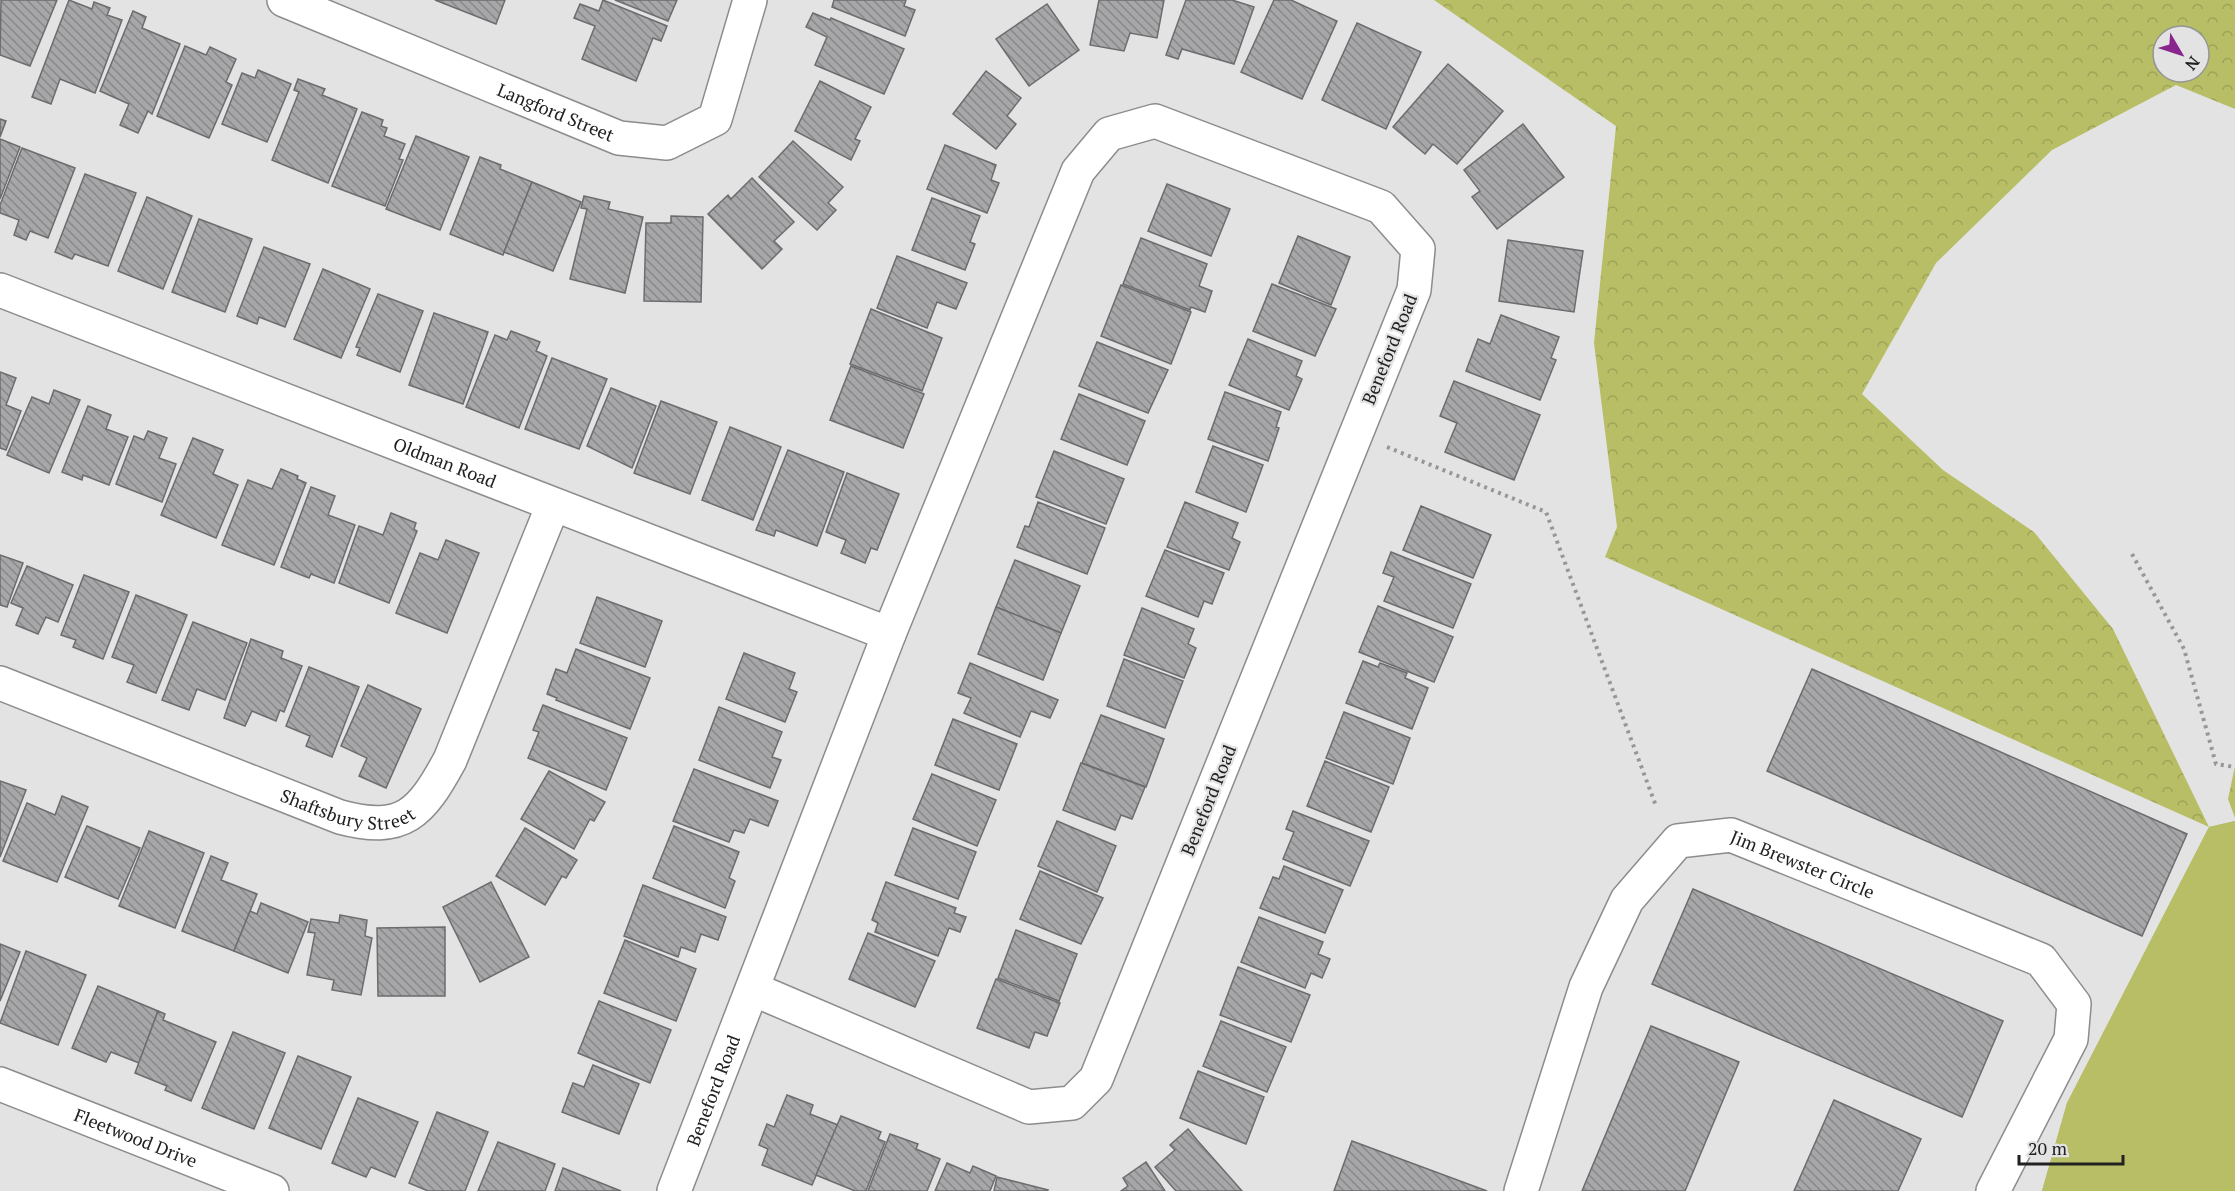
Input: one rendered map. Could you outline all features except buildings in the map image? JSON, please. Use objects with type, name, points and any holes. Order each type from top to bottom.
[{"type":"street","name":"Langford Street","points":[[302,3],[619,138],[667,143],[715,119],[750,0]]},
{"type":"street","name":"Beneford Road","points":[[674,1191],[889,633],[1078,171],[1109,135],[1155,121],[1382,207],[1418,249],[1414,290],[1096,1079],[1072,1103],[1029,1107],[753,989]]},
{"type":"street","name":"Oldman Road","points":[[0,290],[889,633]]},
{"type":"street","name":"Shaftsbury Street","points":[[0,683],[340,817],[368,824],[392,822],[412,812],[431,794],[450,760],[553,505]]},
{"type":"street","name":"Jim Brewster Circle","points":[[1521,1191],[1586,987],[1627,900],[1678,841],[1731,835],[2041,960],[2074,1004],[2071,1039],[1994,1191]]},
{"type":"street","name":"Fleetwood Drive","points":[[0,1084],[272,1191]]},
{"type":"path","points":[[1356,434],[1546,512],[1656,806]]},
{"type":"path","points":[[2132,554],[2184,649],[2216,764],[2235,767]]},
{"type":"green space","points":[[1434,0],[2235,0],[2235,109],[2176,85],[2052,150],[1936,263],[1862,394],[1943,470],[2034,532],[2113,629],[2209,827],[1605,557],[1617,527],[1594,343],[1616,126]]},
{"type":"green space","points":[[2235,766],[2235,818],[2228,799]]},
{"type":"green space","points":[[2235,821],[2235,1191],[2042,1191],[2067,1103],[2209,827]]},
{"type":"green space","points":[[2235,821],[2235,1191],[2042,1191],[2067,1103],[2209,827]]}]
